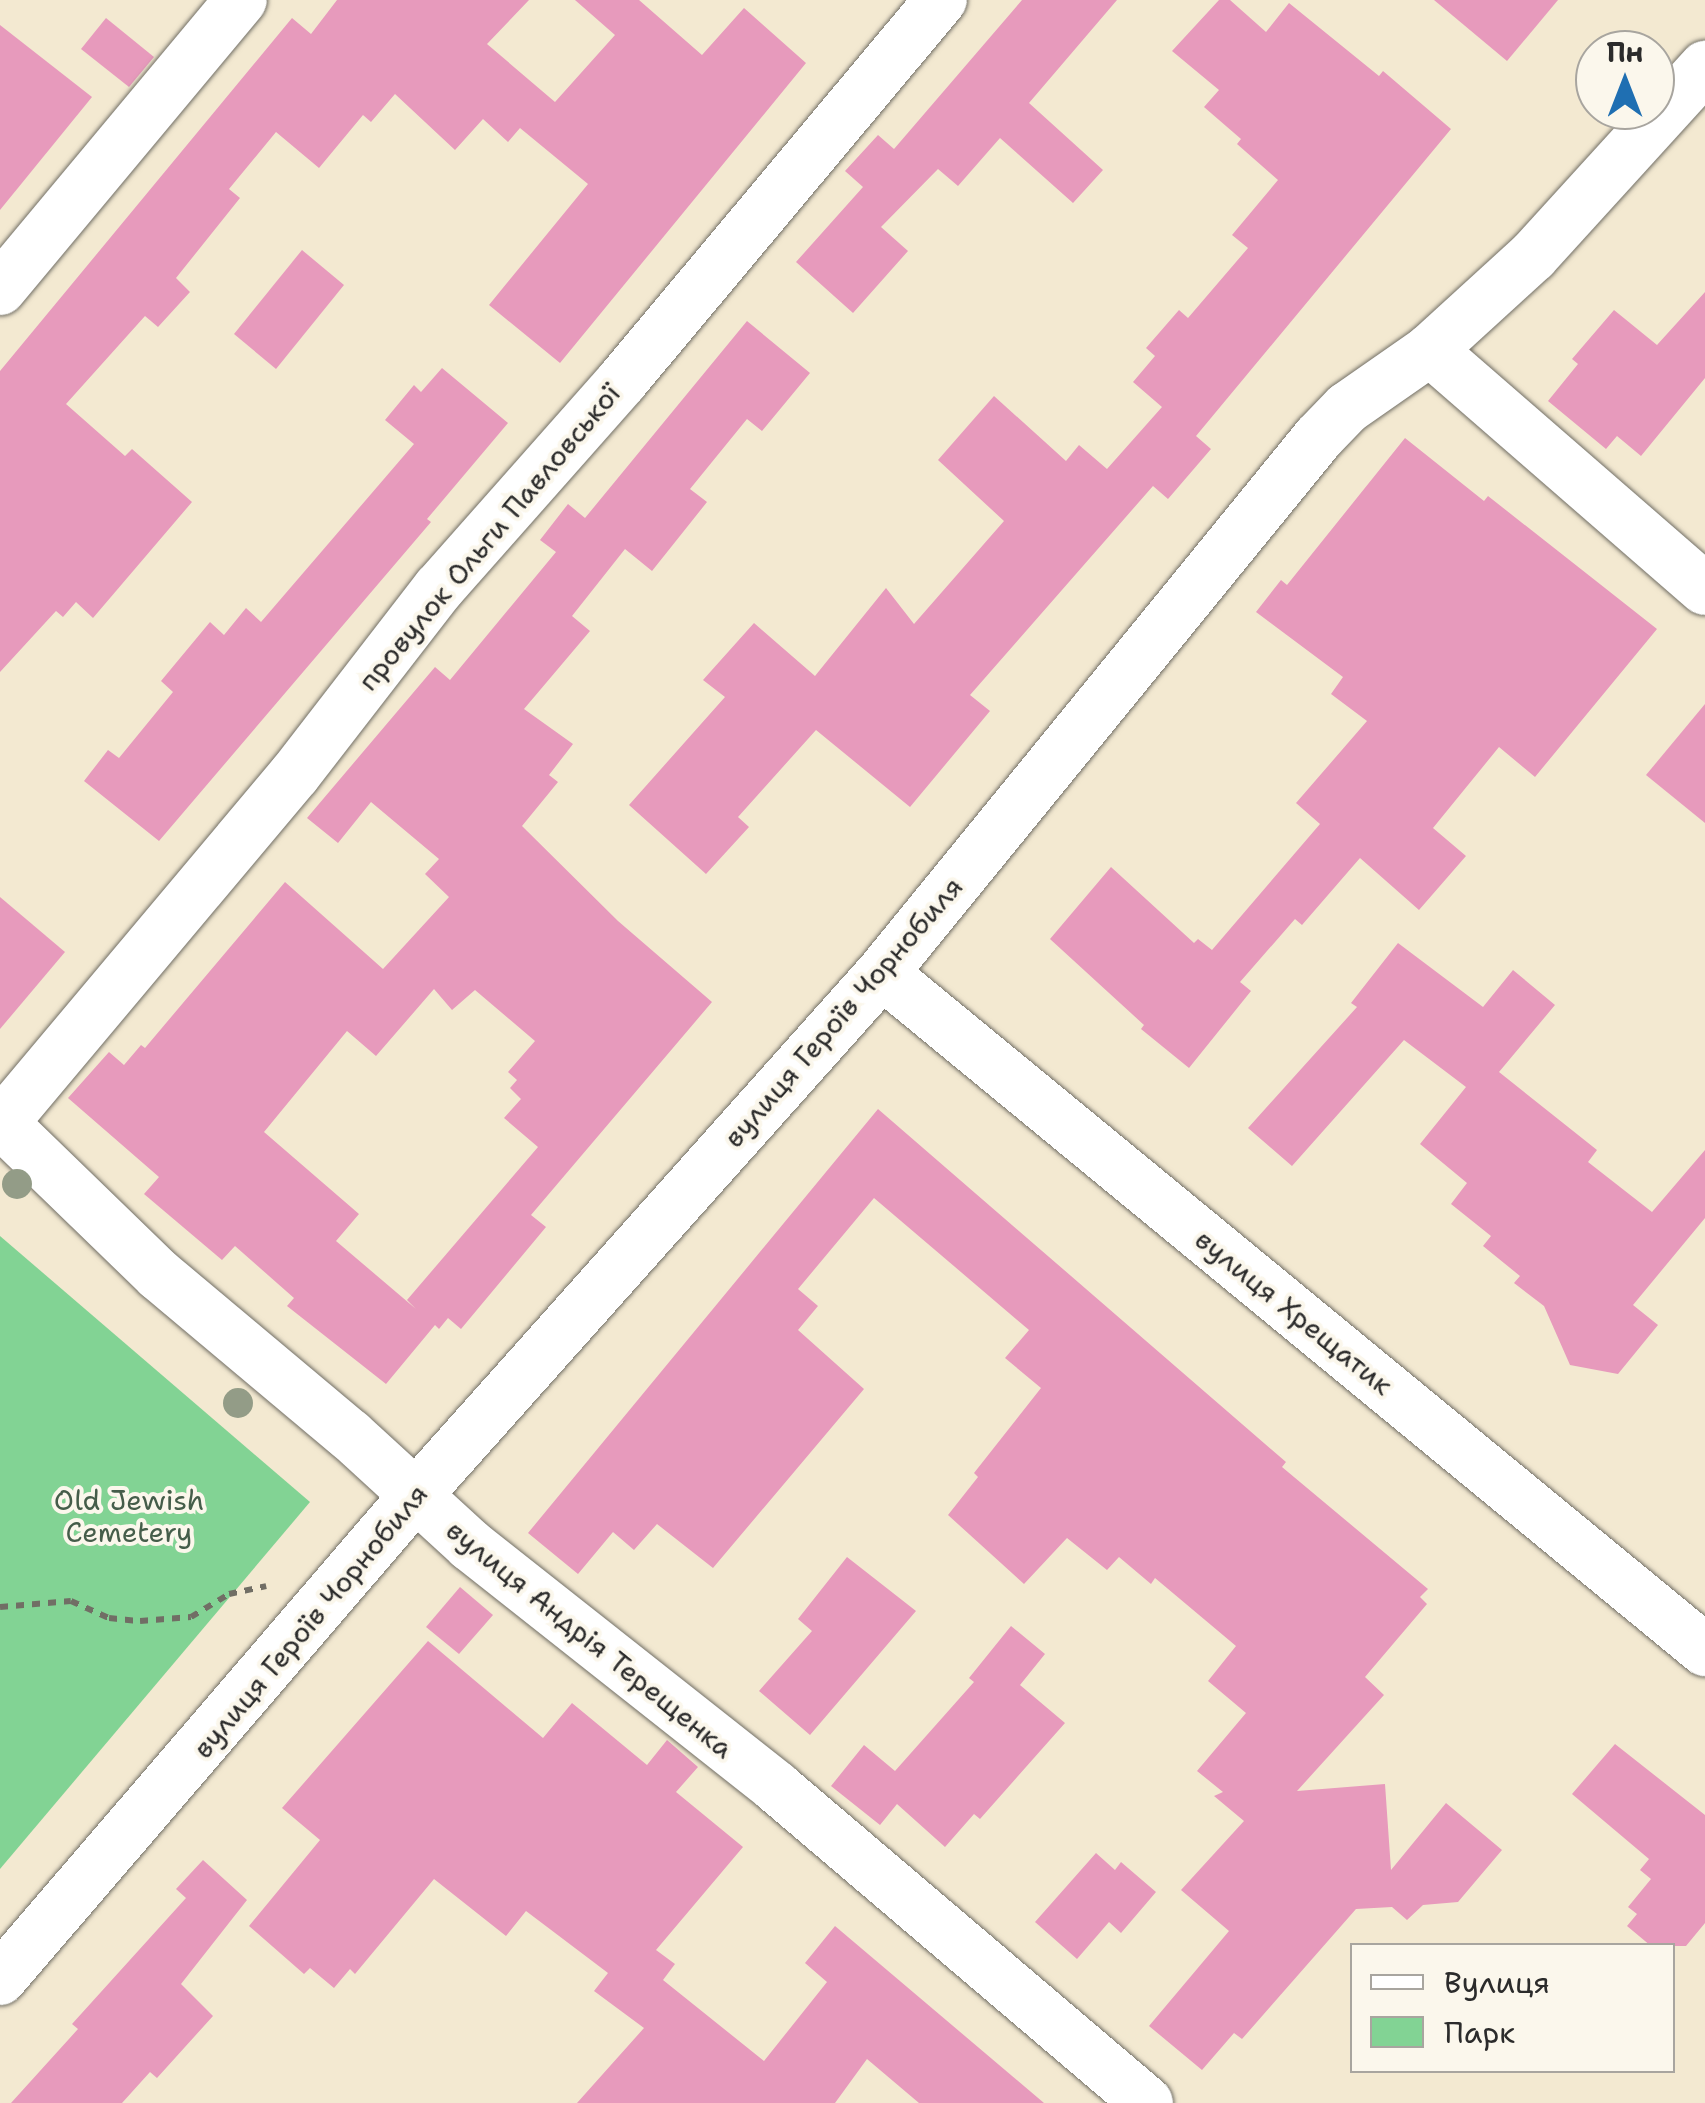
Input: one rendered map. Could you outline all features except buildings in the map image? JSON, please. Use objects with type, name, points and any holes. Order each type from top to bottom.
[{"type":"street","points":[[0,288],[242,0]]},
{"type":"street","name":"провулок Ольги Павловської","points":[[1,1122],[296,774],[439,588],[622,381],[941,0]]},
{"type":"street","name":"вулиця Героїв Чорнобиля","points":[[0,1980],[415,1496],[882,974],[1318,438],[1348,408],[1430,350],[1533,256],[1705,67]]},
{"type":"street","points":[[1430,350],[1705,589]]},
{"type":"street","name":"вулиця Хрещатик","points":[[882,974],[1705,1650]]},
{"type":"street","name":"вулиця Андрія Терещенка","points":[[1,1122],[160,1275],[339,1425],[506,1575],[776,1787],[1147,2103]]},
{"type":"path","points":[[0,1608],[71,1601],[109,1618],[140,1621],[191,1616],[243,1589],[283,1585],[320,1610]]},
{"type":"green space","name":"Old Jewish Cemetery","points":[[0,1236],[310,1502],[0,1869]]}]
